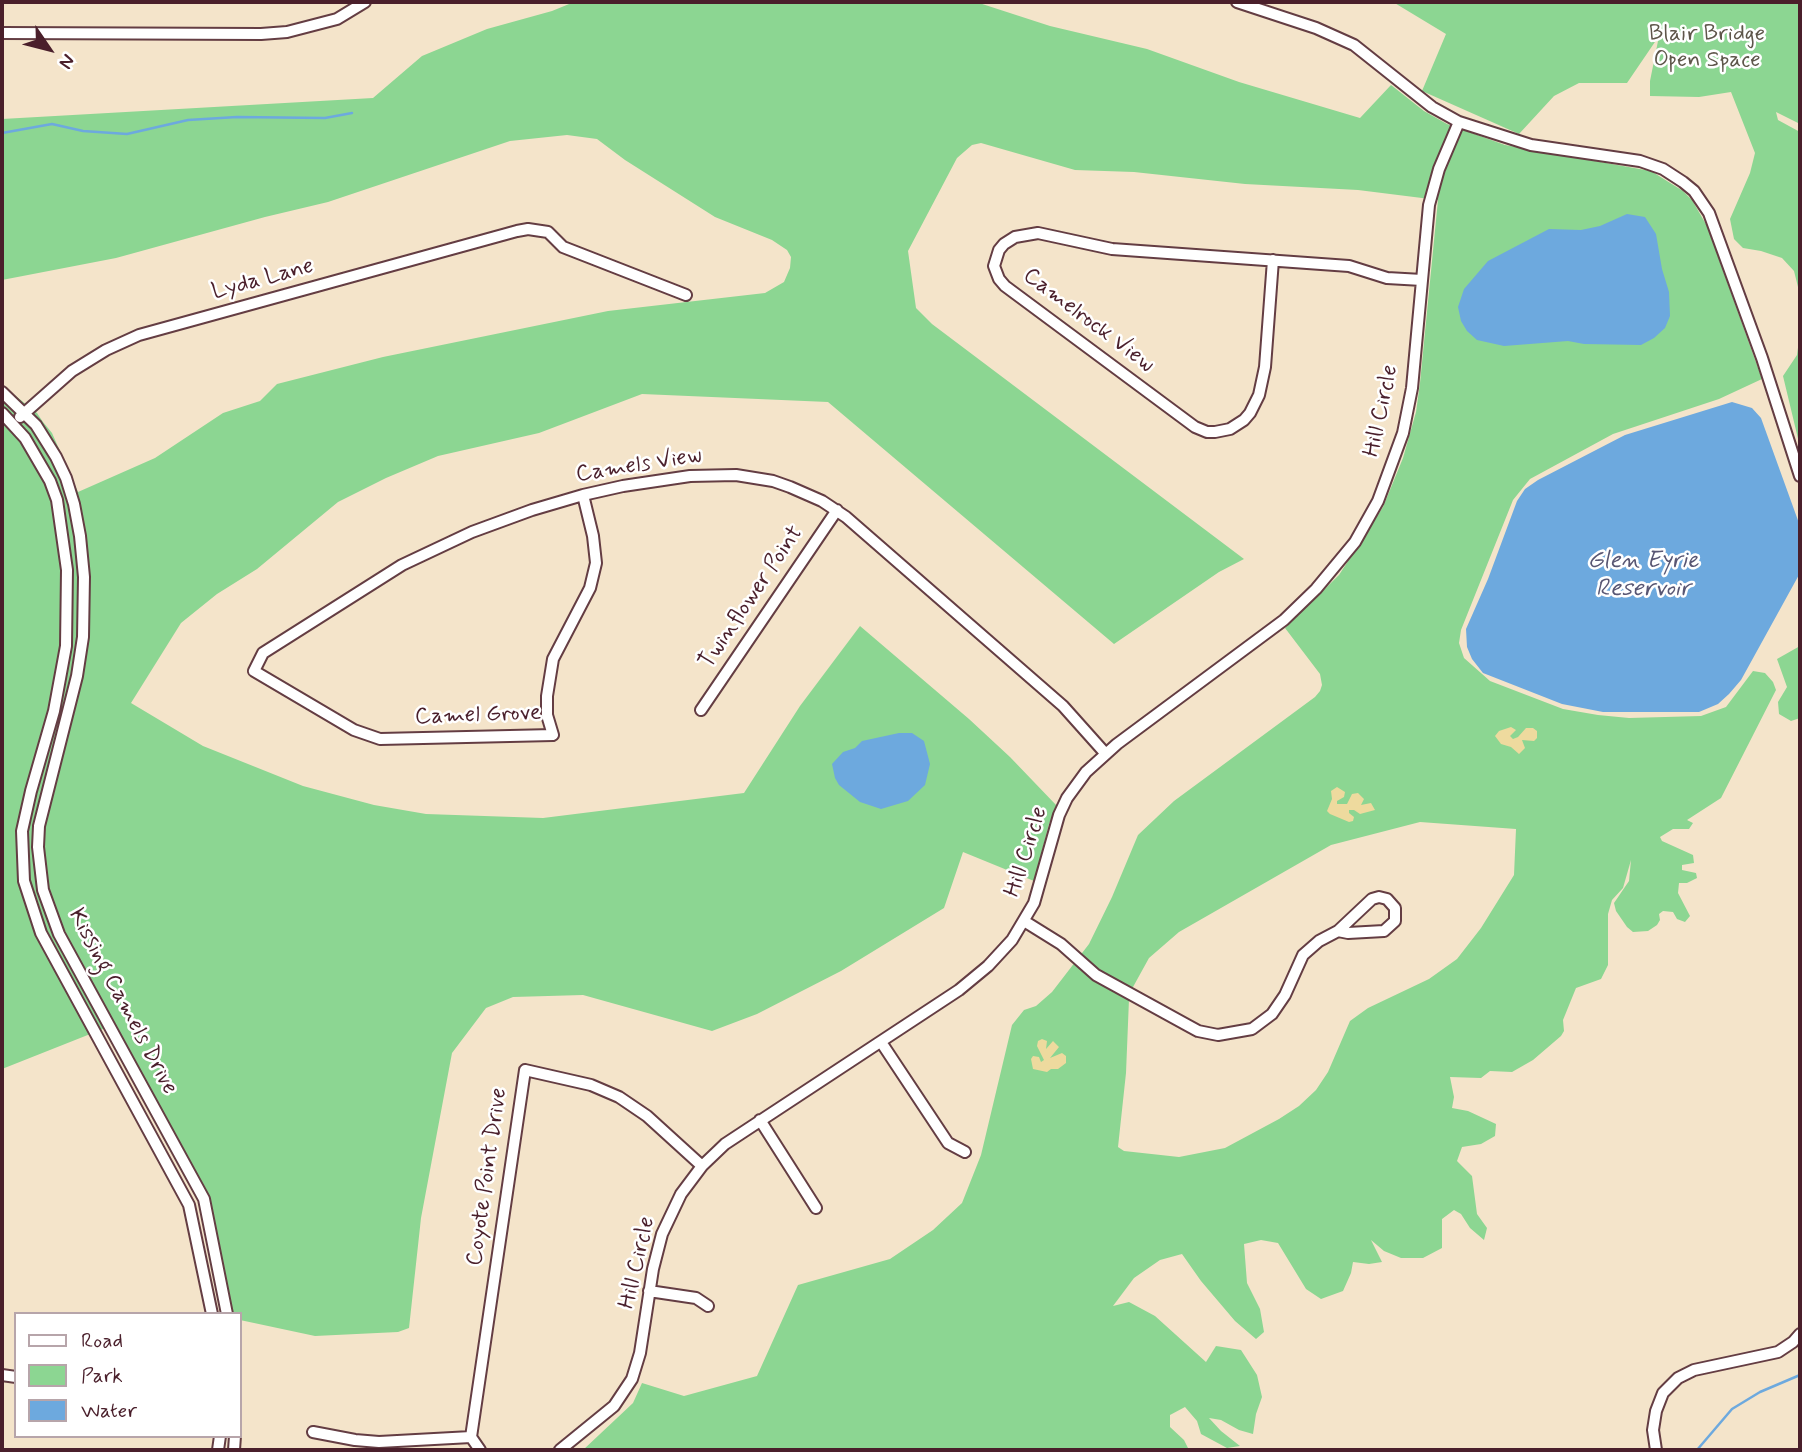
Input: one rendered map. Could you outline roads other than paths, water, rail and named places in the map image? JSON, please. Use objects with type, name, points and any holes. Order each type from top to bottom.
[{"type":"street","points":[[2,33],[287,32],[329,22],[365,2]]},
{"type":"street","points":[[1237,2],[1316,28],[1354,45],[1432,107],[1459,122],[1531,145],[1652,165],[1673,175],[1694,191],[1709,213],[1715,228],[1800,475]]},
{"type":"street","name":"Hill Circle","points":[[559,1450],[600,1418],[626,1389],[640,1353],[657,1251],[667,1220],[681,1194],[702,1166],[725,1144],[975,978],[1000,954],[1024,922],[1040,887],[1059,815],[1076,785],[1105,753],[1284,620],[1316,589],[1354,542],[1378,501],[1403,433],[1412,388],[1433,190],[1459,122]]},
{"type":"street","name":"Lyda Lane","points":[[13,424],[72,371],[106,350],[139,335],[517,231],[528,229],[548,232],[563,247],[686,295]]},
{"type":"street","name":"Camelrock View","points":[[1273,260],[1265,366],[1259,395],[1250,413],[1237,425],[1207,432],[1195,427],[1005,286],[994,266],[1004,244],[1015,237],[1038,233],[1112,249],[1273,260],[1349,266],[1388,278],[1422,281]]},
{"type":"street","name":"Kissing Camels Drive","points":[[2,392],[26,413],[46,438],[66,478],[80,536],[84,587],[83,637],[77,676],[39,826],[38,846],[43,890],[59,934],[204,1199],[227,1312]]},
{"type":"street","name":"Kissing Camels Drive","points":[[2,413],[43,466],[57,500],[65,548],[68,597],[61,682],[22,831],[24,881],[41,933],[189,1205],[212,1312]]},
{"type":"street","name":"Camels View","points":[[254,671],[262,653],[402,565],[472,531],[583,495],[651,480],[736,475],[773,481],[837,510],[1063,706],[1105,753]]},
{"type":"street","name":"Camel Grove","points":[[254,671],[367,736],[395,739],[553,735],[547,715],[551,668],[558,647],[590,588],[596,563],[593,536],[583,495]]},
{"type":"street","name":"Twinflower Point","points":[[701,710],[837,510]]},
{"type":"street","points":[[1024,922],[1067,949],[1096,975],[1198,1031],[1218,1035],[1252,1029],[1272,1014],[1285,995],[1303,955],[1319,940],[1338,931],[1372,899],[1387,899],[1395,908],[1395,921],[1384,931],[1338,931]]},
{"type":"street","points":[[881,1042],[948,1143],[965,1152]]},
{"type":"street","name":"Coyote Point Drive","points":[[471,1437],[525,1070],[591,1085],[620,1097],[647,1116],[702,1166]]},
{"type":"street","points":[[760,1120],[816,1208]]},
{"type":"street","points":[[649,1291],[696,1298],[708,1306]]},
{"type":"street","points":[[1656,1450],[1653,1430],[1658,1403],[1678,1378],[1694,1370],[1778,1352],[1800,1334]]},
{"type":"street","points":[[313,1432],[379,1442],[471,1437],[480,1450]]},
{"type":"water","points":[[1627,214],[1645,217],[1656,234],[1669,292],[1670,316],[1665,328],[1654,338],[1641,345],[1584,344],[1568,341],[1504,346],[1477,340],[1467,331],[1461,321],[1458,307],[1464,289],[1488,261],[1549,229],[1581,230],[1600,226]]},
{"type":"water","name":"Glen Eyrie Reservoir","points":[[1732,402],[1752,408],[1761,418],[1800,526],[1800,573],[1741,680],[1729,694],[1718,704],[1699,712],[1603,712],[1562,704],[1483,673],[1467,647],[1466,629],[1517,501],[1525,489],[1625,435]]},
{"type":"water","points":[[912,733],[924,741],[930,764],[925,785],[908,801],[881,809],[860,802],[839,785],[832,764],[843,752],[855,748],[862,741]]},
{"type":"waterway","points":[[2,133],[52,124],[83,131],[127,134],[188,120],[237,117],[325,118],[352,113]]},
{"type":"waterway","points":[[1697,1450],[1732,1409],[1760,1392],[1800,1375]]},
{"type":"park label","name":"Blair Bridge Open Space","points":[[1707,48]]}]
